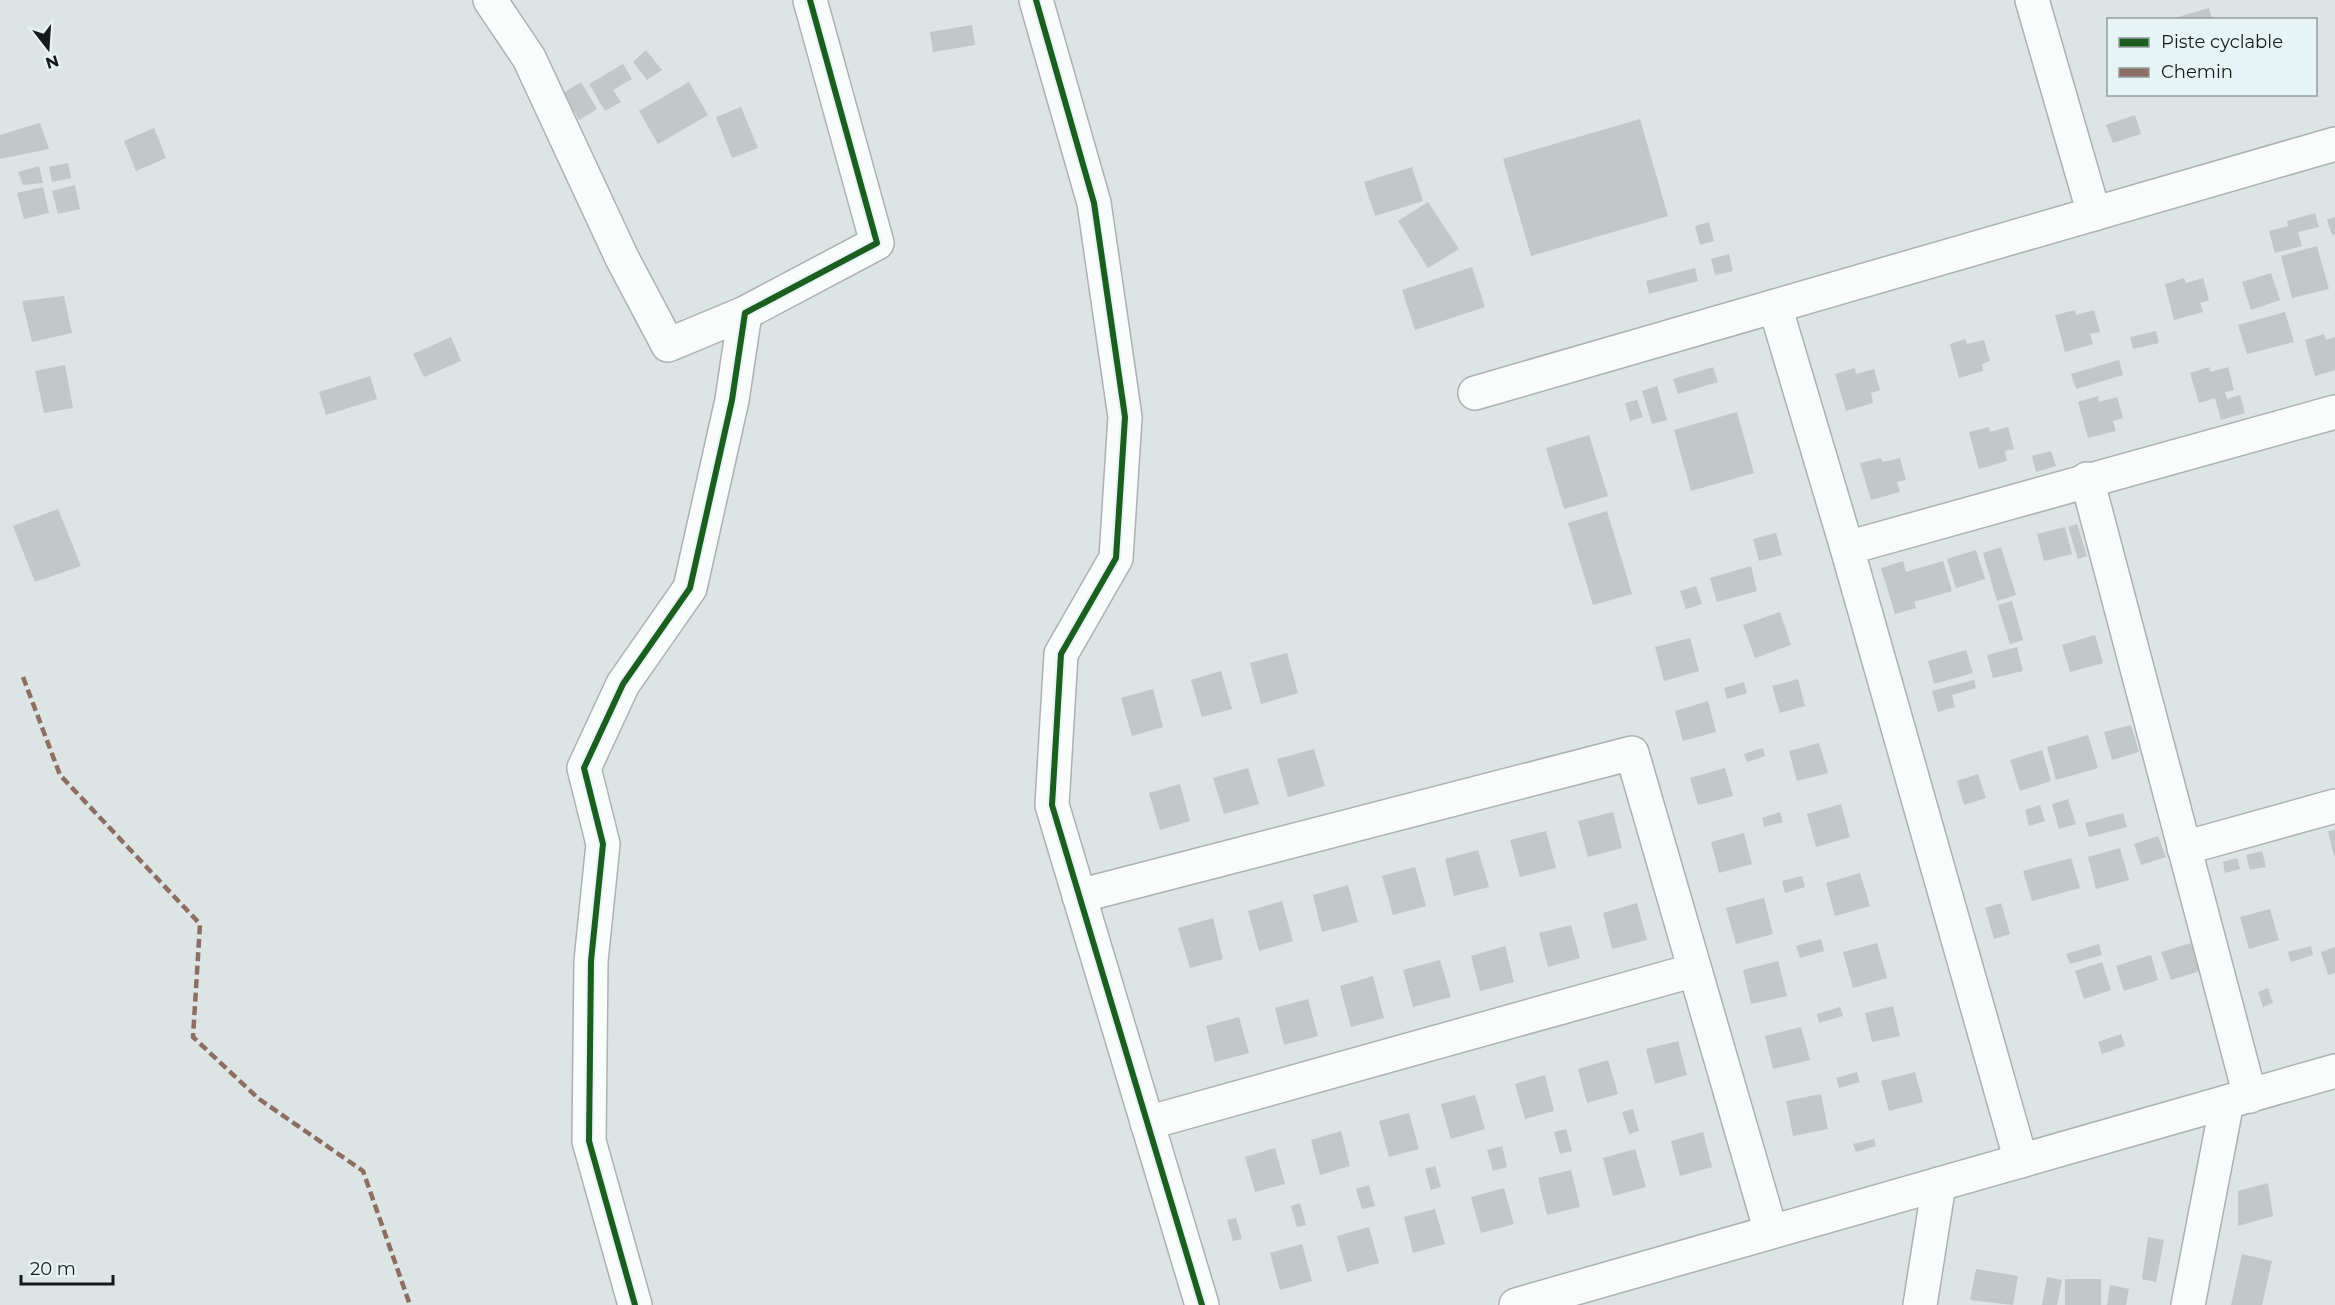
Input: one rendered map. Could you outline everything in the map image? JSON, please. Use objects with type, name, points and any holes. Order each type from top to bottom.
[{"type":"street","points":[[490,0],[529,58],[622,258],[668,345],[745,313],[876,243],[810,0]]},
{"type":"street","points":[[1036,0],[1094,203],[1125,417],[1116,558],[1061,654],[1052,805],[1202,1305]]},
{"type":"street","points":[[2032,0],[2094,214]]},
{"type":"street","points":[[1475,393],[2335,144]]},
{"type":"street","points":[[1775,306],[1847,548],[2021,1161]]},
{"type":"street","points":[[635,1305],[589,1141],[591,962],[603,844],[584,768],[623,684],[690,588],[732,400],[745,313]]},
{"type":"street","points":[[1847,548],[2087,479],[2335,412]]},
{"type":"street","points":[[2087,479],[2184,848],[2238,1099],[2188,1305]]},
{"type":"street","points":[[1079,896],[1632,753],[1771,1232]]},
{"type":"street","points":[[2184,848],[2335,806]]},
{"type":"street","points":[[1147,1123],[1695,970]]},
{"type":"street","points":[[1516,1305],[2335,1071]]},
{"type":"street","points":[[1920,1305],[1940,1184]]},
{"type":"building","points":[[2209,8],[2212,18],[2174,18]]},
{"type":"building","points":[[972,25],[975,45],[933,52],[930,32]]},
{"type":"building","points":[[646,50],[662,70],[647,80],[633,62]]},
{"type":"building","points":[[623,64],[632,79],[613,90],[621,102],[605,111],[589,84]]},
{"type":"building","points":[[581,82],[597,109],[579,120],[563,93]]},
{"type":"building","points":[[689,82],[708,115],[658,144],[639,111]]},
{"type":"building","points":[[741,107],[758,148],[732,158],[716,117]]},
{"type":"building","points":[[2135,115],[2141,134],[2113,143],[2106,125]]},
{"type":"building","points":[[1640,119],[1668,216],[1531,256],[1503,159]]},
{"type":"building","points":[[40,123],[49,149],[0,159],[0,135]]},
{"type":"building","points":[[154,128],[166,158],[136,171],[124,141]]},
{"type":"building","points":[[68,163],[71,178],[52,182],[49,167]]},
{"type":"building","points":[[39,166],[43,183],[23,185],[18,172]]},
{"type":"building","points":[[1412,167],[1423,201],[1375,216],[1364,182]]},
{"type":"building","points":[[75,185],[80,209],[58,214],[52,191]]},
{"type":"building","points":[[43,187],[49,213],[24,219],[17,193]]},
{"type":"building","points":[[1428,202],[1459,249],[1428,268],[1398,221]]},
{"type":"building","points":[[2315,213],[2319,227],[2298,232],[2302,246],[2275,253],[2269,231],[2288,226],[2287,221]]},
{"type":"building","points":[[2335,217],[2335,234],[2332,235],[2327,220]]},
{"type":"building","points":[[1709,222],[1714,241],[1700,245],[1695,226]]},
{"type":"building","points":[[2317,246],[2329,289],[2292,298],[2281,256]]},
{"type":"building","points":[[1729,254],[1733,271],[1715,275],[1711,259]]},
{"type":"building","points":[[1472,267],[1485,307],[1415,330],[1402,290]]},
{"type":"building","points":[[1695,268],[1698,281],[1649,294],[1646,281]]},
{"type":"building","points":[[2271,273],[2280,300],[2251,310],[2242,282]]},
{"type":"building","points":[[2184,278],[2186,283],[2203,278],[2209,300],[2200,303],[2203,312],[2174,320],[2165,284]]},
{"type":"building","points":[[64,296],[72,333],[32,342],[22,301]]},
{"type":"building","points":[[2075,310],[2076,315],[2094,310],[2100,332],[2090,334],[2093,344],[2065,352],[2055,315]]},
{"type":"building","points":[[2285,312],[2294,342],[2247,354],[2238,325]]},
{"type":"building","points":[[2156,331],[2159,343],[2133,349],[2130,337]]},
{"type":"building","points":[[2324,334],[2326,340],[2335,337],[2335,370],[2315,376],[2305,340]]},
{"type":"building","points":[[451,337],[461,361],[424,377],[413,354]]},
{"type":"building","points":[[1965,339],[1967,344],[1984,340],[1990,361],[1982,364],[1983,371],[1959,378],[1950,344]]},
{"type":"building","points":[[2119,360],[2123,375],[2076,389],[2071,374]]},
{"type":"building","points":[[65,365],[73,408],[44,413],[35,371]]},
{"type":"building","points":[[1713,367],[1718,382],[1678,394],[1673,379]]},
{"type":"building","points":[[2209,367],[2211,372],[2228,367],[2234,390],[2225,392],[2227,399],[2240,395],[2245,413],[2221,420],[2215,398],[2199,403],[2190,373]]},
{"type":"building","points":[[1855,368],[1856,374],[1874,369],[1880,390],[1871,393],[1873,403],[1846,411],[1835,374]]},
{"type":"building","points":[[370,376],[377,399],[326,415],[319,392]]},
{"type":"building","points":[[1657,386],[1667,420],[1652,424],[1642,391]]},
{"type":"building","points":[[2098,396],[2099,402],[2117,397],[2123,418],[2113,421],[2116,431],[2088,438],[2078,402]]},
{"type":"building","points":[[1637,400],[1643,417],[1630,421],[1625,403]]},
{"type":"building","points":[[1737,412],[1754,473],[1691,491],[1674,430]]},
{"type":"building","points":[[1989,427],[1990,432],[2008,427],[2014,449],[2005,451],[2007,461],[1979,469],[1969,432]]},
{"type":"building","points":[[1589,435],[1608,496],[1564,509],[1546,448]]},
{"type":"building","points":[[2051,451],[2056,466],[2036,472],[2032,456]]},
{"type":"building","points":[[1881,458],[1883,462],[1900,458],[1906,480],[1897,482],[1900,492],[1871,500],[1860,463]]},
{"type":"building","points":[[58,509],[81,566],[35,582],[13,526]]},
{"type":"building","points":[[1607,511],[1632,594],[1593,605],[1568,523]]},
{"type":"building","points":[[2077,524],[2087,556],[2078,559],[2068,527]]},
{"type":"building","points":[[2065,527],[2072,554],[2044,561],[2037,534]]},
{"type":"building","points":[[1776,533],[1782,555],[1759,561],[1753,539]]},
{"type":"building","points":[[2001,547],[2016,595],[1997,601],[1983,553]]},
{"type":"building","points":[[1976,550],[1985,579],[1956,588],[1947,559]]},
{"type":"building","points":[[1903,561],[1906,572],[1943,561],[1952,591],[1914,602],[1916,608],[1895,614],[1881,568]]},
{"type":"building","points":[[1751,566],[1757,591],[1717,602],[1710,578]]},
{"type":"building","points":[[1696,586],[1702,604],[1686,609],[1680,591]]},
{"type":"building","points":[[2012,601],[2023,640],[2010,644],[1998,605]]},
{"type":"building","points":[[1780,612],[1791,645],[1755,658],[1743,625]]},
{"type":"building","points":[[2095,635],[2103,663],[2070,672],[2062,645]]},
{"type":"building","points":[[1690,638],[1699,671],[1664,681],[1655,647]]},
{"type":"building","points":[[2017,647],[2023,671],[1993,678],[1987,655]]},
{"type":"building","points":[[1966,650],[1973,673],[1934,684],[1928,661]]},
{"type":"building","points":[[1287,653],[1298,693],[1261,704],[1250,663]]},
{"type":"building","points":[[1221,671],[1232,709],[1202,717],[1191,680]]},
{"type":"building","points":[[1798,679],[1805,706],[1780,713],[1772,686]]},
{"type":"building","points":[[1974,680],[1976,688],[1952,695],[1955,707],[1938,712],[1932,691]]},
{"type":"building","points":[[1744,682],[1747,693],[1727,699],[1724,688]]},
{"type":"building","points":[[1153,689],[1163,727],[1132,736],[1121,698]]},
{"type":"building","points":[[1708,701],[1716,732],[1683,741],[1675,711]]},
{"type":"building","points":[[2131,725],[2139,752],[2112,760],[2104,732]]},
{"type":"building","points":[[2088,735],[2098,768],[2056,780],[2047,747]]},
{"type":"building","points":[[1819,743],[1828,773],[1797,781],[1789,751]]},
{"type":"building","points":[[1763,748],[1765,756],[1747,762],[1744,754]]},
{"type":"building","points":[[1314,749],[1325,786],[1288,797],[1277,759]]},
{"type":"building","points":[[2042,750],[2051,781],[2020,791],[2010,760]]},
{"type":"building","points":[[1248,768],[1259,804],[1224,814],[1213,778]]},
{"type":"building","points":[[1725,768],[1733,796],[1698,805],[1690,778]]},
{"type":"building","points":[[1978,774],[1986,798],[1964,805],[1957,781]]},
{"type":"building","points":[[1180,784],[1190,821],[1160,830],[1149,793]]},
{"type":"building","points":[[2068,799],[2076,824],[2059,829],[2052,804]]},
{"type":"building","points":[[1841,804],[1850,837],[1816,847],[1807,814]]},
{"type":"building","points":[[2040,805],[2045,821],[2029,826],[2025,810]]},
{"type":"building","points":[[1613,812],[1622,848],[1588,857],[1578,821]]},
{"type":"building","points":[[1780,812],[1783,822],[1764,827],[1762,818]]},
{"type":"building","points":[[2123,813],[2127,827],[2089,837],[2085,823]]},
{"type":"building","points":[[2335,830],[2335,855],[2334,856],[2328,831]]},
{"type":"building","points":[[1546,831],[1556,868],[1520,877],[1510,840]]},
{"type":"building","points":[[1744,833],[1752,864],[1719,873],[1711,842]]},
{"type":"building","points":[[2158,836],[2166,857],[2141,865],[2134,844]]},
{"type":"building","points":[[2120,848],[2129,880],[2096,889],[2088,857]]},
{"type":"building","points":[[1478,850],[1489,887],[1454,896],[1445,859]]},
{"type":"building","points":[[2262,851],[2266,867],[2250,870],[2246,855]]},
{"type":"building","points":[[2071,858],[2080,888],[2032,901],[2023,871]]},
{"type":"building","points":[[2237,858],[2240,869],[2225,873],[2223,862]]},
{"type":"building","points":[[1415,867],[1426,906],[1393,915],[1382,876]]},
{"type":"building","points":[[1860,873],[1870,906],[1835,916],[1826,883]]},
{"type":"building","points":[[1802,876],[1805,887],[1785,893],[1782,881]]},
{"type":"building","points":[[1348,885],[1358,922],[1322,932],[1313,895]]},
{"type":"building","points":[[1764,898],[1773,934],[1736,944],[1726,908]]},
{"type":"building","points":[[1282,901],[1293,941],[1259,951],[1248,911]]},
{"type":"building","points":[[1637,903],[1647,940],[1612,949],[1603,913]]},
{"type":"building","points":[[2001,903],[2010,934],[1994,939],[1985,908]]},
{"type":"building","points":[[2270,909],[2279,940],[2249,949],[2240,917]]},
{"type":"building","points":[[1213,918],[1223,959],[1190,968],[1178,928]]},
{"type":"building","points":[[1571,925],[1580,958],[1548,967],[1539,933]]},
{"type":"building","points":[[1821,939],[1824,951],[1800,958],[1796,946]]},
{"type":"building","points":[[1877,943],[1887,978],[1853,988],[1843,952]]},
{"type":"building","points":[[2191,943],[2200,971],[2171,980],[2161,952]]},
{"type":"building","points":[[2099,944],[2102,955],[2070,964],[2066,954]]},
{"type":"building","points":[[1505,946],[1514,982],[1480,991],[1471,956]]},
{"type":"building","points":[[2311,946],[2313,955],[2291,962],[2288,952]]},
{"type":"building","points":[[2335,947],[2335,973],[2328,975],[2321,952]]},
{"type":"building","points":[[2151,955],[2158,980],[2124,991],[2116,966]]},
{"type":"building","points":[[1440,960],[1451,997],[1413,1007],[1403,970]]},
{"type":"building","points":[[1778,961],[1787,996],[1751,1004],[1743,970]]},
{"type":"building","points":[[2102,962],[2111,990],[2084,999],[2075,971]]},
{"type":"building","points":[[1373,976],[1384,1018],[1351,1027],[1340,986]]},
{"type":"building","points":[[2268,988],[2273,1003],[2263,1007],[2258,992]]},
{"type":"building","points":[[1308,999],[1318,1036],[1284,1045],[1275,1008]]},
{"type":"building","points":[[1893,1006],[1900,1036],[1872,1042],[1865,1013]]},
{"type":"building","points":[[1840,1007],[1843,1016],[1819,1023],[1817,1014]]},
{"type":"building","points":[[1239,1017],[1249,1053],[1215,1062],[1206,1026]]},
{"type":"building","points":[[1801,1027],[1810,1060],[1773,1069],[1765,1036]]},
{"type":"building","points":[[2121,1034],[2125,1046],[2102,1054],[2098,1042]]},
{"type":"building","points":[[1678,1041],[1687,1075],[1655,1084],[1646,1049]]},
{"type":"building","points":[[1608,1060],[1618,1094],[1587,1103],[1578,1069]]},
{"type":"building","points":[[1857,1072],[1860,1082],[1839,1088],[1836,1078]]},
{"type":"building","points":[[1915,1072],[1923,1102],[1889,1111],[1881,1081]]},
{"type":"building","points":[[1545,1075],[1554,1111],[1525,1119],[1515,1084]]},
{"type":"building","points":[[1821,1094],[1828,1129],[1793,1136],[1786,1101]]},
{"type":"building","points":[[1475,1095],[1485,1129],[1451,1139],[1441,1104]]},
{"type":"building","points":[[1633,1109],[1639,1131],[1629,1134],[1622,1112]]},
{"type":"building","points":[[1409,1113],[1419,1149],[1389,1157],[1379,1121]]},
{"type":"building","points":[[1566,1129],[1572,1151],[1560,1154],[1554,1132]]},
{"type":"building","points":[[1341,1131],[1350,1166],[1320,1175],[1311,1140]]},
{"type":"building","points":[[1703,1132],[1712,1167],[1680,1176],[1671,1141]]},
{"type":"building","points":[[1874,1139],[1876,1146],[1856,1152],[1853,1144]]},
{"type":"building","points":[[1502,1146],[1507,1167],[1493,1171],[1487,1150]]},
{"type":"building","points":[[1275,1148],[1285,1184],[1255,1192],[1245,1157]]},
{"type":"building","points":[[1635,1149],[1646,1187],[1613,1196],[1603,1158]]},
{"type":"building","points":[[1435,1166],[1441,1187],[1431,1190],[1425,1169]]},
{"type":"building","points":[[1571,1170],[1580,1207],[1547,1215],[1538,1178]]},
{"type":"building","points":[[2268,1183],[2273,1216],[2238,1226],[2238,1191]]},
{"type":"building","points":[[1369,1185],[1375,1206],[1362,1209],[1356,1189]]},
{"type":"building","points":[[1504,1188],[1514,1224],[1481,1233],[1471,1197]]},
{"type":"building","points":[[1300,1203],[1306,1225],[1297,1227],[1291,1206]]},
{"type":"building","points":[[1435,1209],[1445,1244],[1413,1253],[1404,1217]]},
{"type":"building","points":[[1236,1218],[1242,1239],[1233,1241],[1227,1220]]},
{"type":"building","points":[[1369,1227],[1379,1263],[1347,1272],[1337,1236]]},
{"type":"building","points":[[2148,1237],[2164,1240],[2156,1282],[2142,1279]]},
{"type":"building","points":[[1302,1244],[1312,1281],[1280,1290],[1270,1253]]},
{"type":"building","points":[[2242,1254],[2272,1261],[2262,1305],[2231,1305]]},
{"type":"building","points":[[1976,1269],[2018,1276],[2013,1305],[1970,1300]]},
{"type":"building","points":[[2047,1277],[2062,1280],[2057,1305],[2042,1305]]},
{"type":"building","points":[[2065,1279],[2101,1279],[2101,1305],[2065,1305]]},
{"type":"building","points":[[2110,1285],[2129,1289],[2126,1305],[2107,1305]]},
{"type":"marked path","points":[[23,677],[60,775],[200,924],[193,1037],[259,1099],[363,1171],[410,1305]]},
{"type":"cycle path","points":[[635,1305],[589,1141],[591,961],[603,844],[584,768],[623,684],[690,588],[732,400],[745,313],[877,243],[810,0]]},
{"type":"cycle path","points":[[1036,0],[1094,203],[1125,417],[1116,558],[1061,654],[1052,805],[1202,1305]]}]
